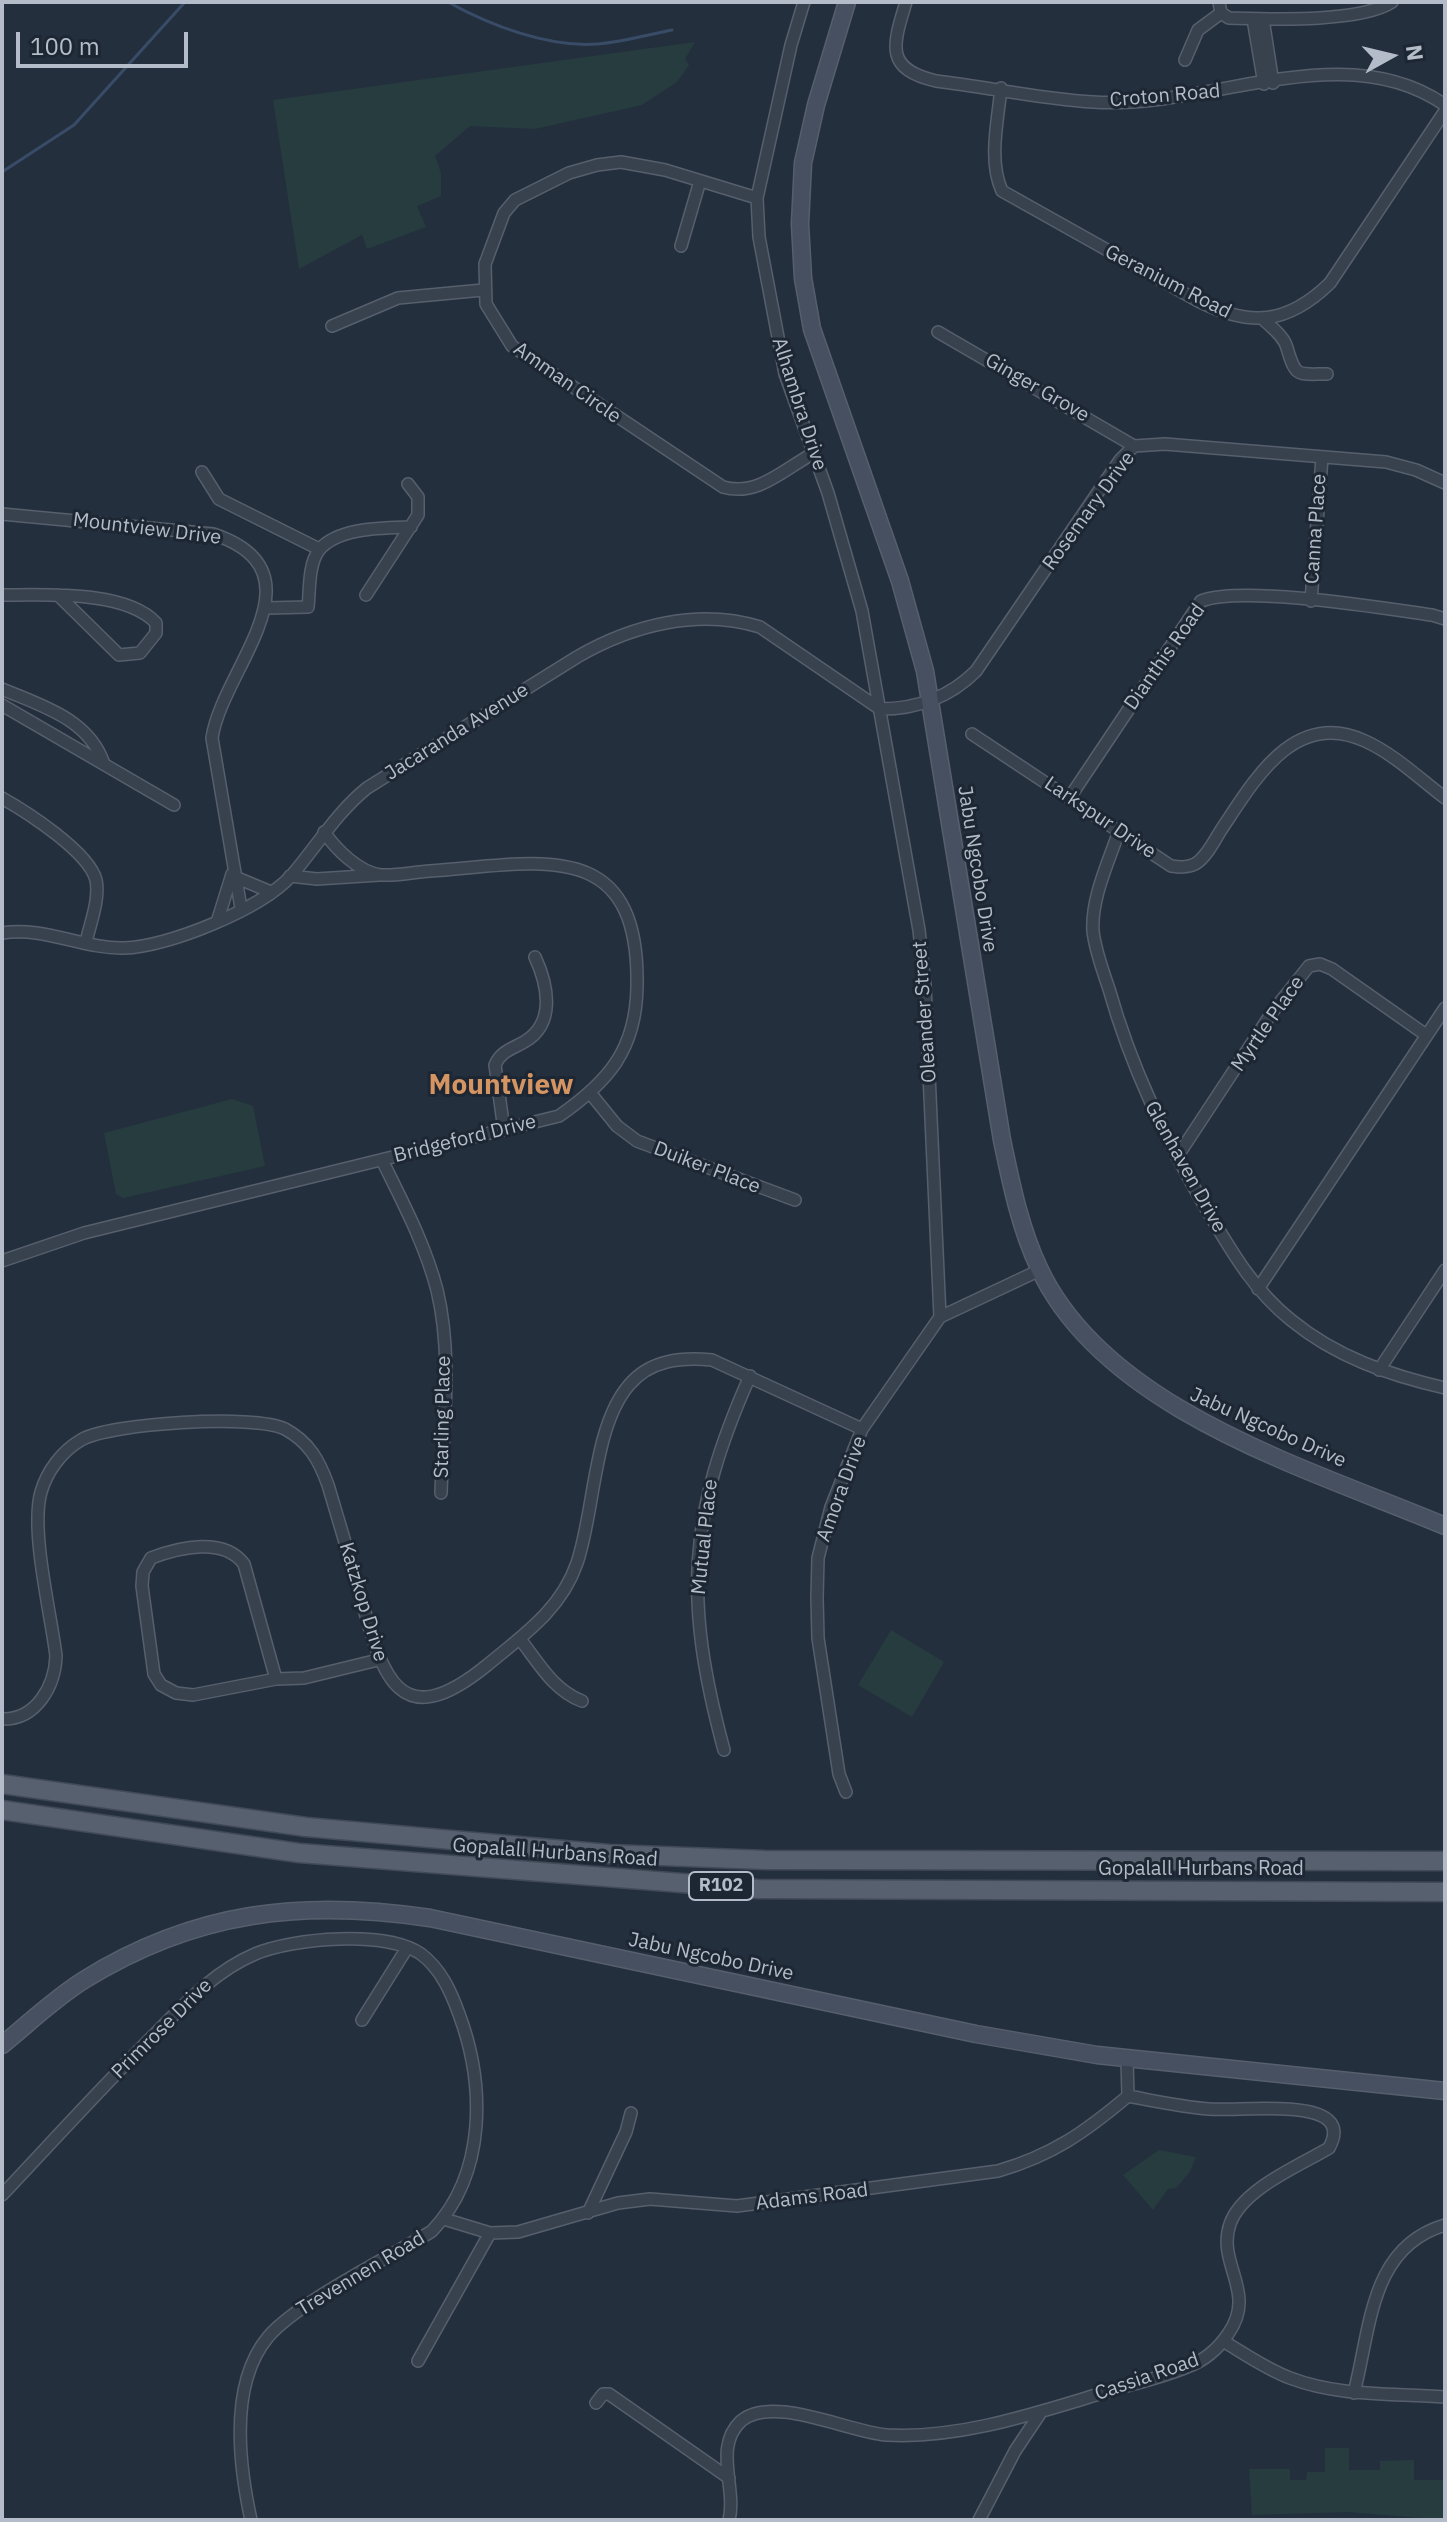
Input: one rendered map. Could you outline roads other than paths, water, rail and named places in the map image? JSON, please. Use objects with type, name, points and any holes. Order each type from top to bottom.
[{"type":"main road","name":"Jabu Ngcobo Drive","points":[[847,2],[816,105],[803,163],[800,224],[803,278],[812,329],[900,581],[931,701],[1002,1140],[1012,1187],[1040,1270],[1063,1307],[1091,1340],[1121,1370],[1165,1403],[1216,1430],[1445,1526]]},
{"type":"main road","name":"Gopalall Hurbans Road","points":[[2,1784],[306,1827],[609,1854],[765,1860],[1445,1861]]},
{"type":"main road","name":"Gopalall Hurbans Road","points":[[2,1810],[299,1853],[758,1889],[1445,1892]]},
{"type":"main road","name":"Jabu Ngcobo Drive","points":[[2,2045],[82,1981],[142,1949],[203,1925],[268,1911],[317,1908],[380,1911],[430,1918],[976,2034],[1127,2060],[1445,2091]]},
{"type":"street","name":"Alhambra Drive","points":[[804,2],[791,45],[757,198],[759,237],[770,310],[785,374],[814,453],[862,611],[880,709]]},
{"type":"street","name":"Croton Road","points":[[906,2],[897,34],[896,53],[901,68],[912,75],[936,81],[1093,102],[1118,102],[1201,96],[1349,72],[1411,86],[1445,108]]},
{"type":"street","points":[[1185,60],[1198,30],[1220,7],[1229,18],[1329,17],[1392,2]]},
{"type":"street","points":[[1258,19],[1268,83]]},
{"type":"street","name":"Geranium Road","points":[[1001,88],[995,157],[996,178],[1002,191],[1227,315],[1263,319],[1312,301],[1330,283],[1445,108]]},
{"type":"street","points":[[332,326],[398,298],[483,290],[485,264],[504,213],[515,200],[569,173],[621,162],[757,198]]},
{"type":"street","points":[[681,246],[700,181]]},
{"type":"street","name":"Amman Circle","points":[[483,290],[495,323],[512,346],[723,487],[738,492],[758,488],[785,468],[814,453]]},
{"type":"street","points":[[1263,319],[1287,347],[1292,367],[1301,374],[1327,374]]},
{"type":"street","name":"Ginger Grove","points":[[938,332],[1134,446]]},
{"type":"street","name":"Rosemary Drive","points":[[931,701],[959,687],[976,671],[1120,460],[1134,446],[1165,444],[1386,462],[1416,470],[1445,483]]},
{"type":"street","name":"Canna Place","points":[[1311,601],[1322,458]]},
{"type":"street","points":[[202,472],[219,499],[319,549]]},
{"type":"street","points":[[366,595],[411,527],[420,506],[408,484]]},
{"type":"street","name":"Mountview Drive","points":[[2,514],[213,534],[235,541],[258,563],[265,585],[267,608]]},
{"type":"street","points":[[241,908],[212,738],[216,714],[257,636],[267,608],[308,607],[312,566],[319,549],[351,533],[411,527]]},
{"type":"street","points":[[2,595],[58,595],[92,598],[140,611],[156,623],[156,633],[140,653],[119,655],[58,595]]},
{"type":"street","name":"Dianthis Road","points":[[1070,797],[1201,601],[1227,595],[1311,601],[1419,613],[1445,619]]},
{"type":"street","name":"Jacaranda Avenue","points":[[2,933],[37,933],[104,947],[140,948],[172,939],[218,919],[271,892],[290,876],[344,806],[367,788],[609,638],[641,628],[714,618],[760,627],[880,709]]},
{"type":"street","points":[[2,689],[69,720],[93,740],[104,764]]},
{"type":"street","points":[[880,709],[899,709],[931,701]]},
{"type":"street","points":[[2,705],[174,805]]},
{"type":"street","name":"Oleander Street","points":[[880,709],[925,985],[940,1317]]},
{"type":"street","name":"Larkspur Drive","points":[[972,734],[1171,866],[1195,864],[1279,751],[1303,738],[1340,733],[1366,741],[1445,798]]},
{"type":"street","points":[[2,798],[79,854],[92,870],[97,891],[86,942]]},
{"type":"street","name":"Glenhaven Drive","points":[[1119,831],[1095,909],[1093,930],[1123,1039],[1145,1096],[1240,1265],[1258,1289],[1315,1338],[1379,1370],[1445,1388]]},
{"type":"street","points":[[324,832],[352,861],[380,875]]},
{"type":"street","name":"Bridgeford Drive","points":[[2,1261],[84,1233],[559,1116],[591,1094],[619,1060],[637,1011],[638,963],[633,931],[625,906],[609,886],[589,872],[568,864],[528,863],[317,879],[290,876]]},
{"type":"street","points":[[234,873],[271,892]]},
{"type":"street","points":[[218,919],[234,873]]},
{"type":"street","points":[[504,1130],[495,1065],[503,1052],[533,1036],[547,1011],[543,974],[535,957]]},
{"type":"street","name":"Myrtle Place","points":[[1177,1157],[1273,1011],[1309,966],[1320,964],[1332,969],[1426,1035]]},
{"type":"street","points":[[1258,1289],[1445,1008]]},
{"type":"street","name":"Duiker Place","points":[[591,1094],[617,1126],[637,1141],[795,1200]]},
{"type":"street","name":"Starling Place","points":[[382,1160],[420,1238],[437,1292],[446,1360],[441,1493]]},
{"type":"street","name":"Amora Drive","points":[[846,1792],[839,1774],[818,1638],[818,1558],[831,1507],[862,1429],[940,1317],[1040,1270]]},
{"type":"street","points":[[1379,1370],[1445,1270]]},
{"type":"street","name":"Katzkop Drive","points":[[2,1719],[27,1711],[46,1696],[55,1676],[56,1656],[39,1524],[40,1494],[62,1455],[82,1439],[106,1430],[259,1420],[283,1428],[304,1441],[319,1459],[328,1485],[378,1660],[399,1689],[415,1695],[446,1695],[545,1617],[576,1566],[611,1410],[630,1383],[660,1363],[688,1358],[712,1360],[862,1429]]},
{"type":"street","name":"Mutual Place","points":[[724,1750],[703,1664],[697,1577],[712,1469],[750,1376]]},
{"type":"street","points":[[276,1679],[244,1564],[236,1553],[225,1547],[203,1548],[151,1558],[143,1572],[142,1586],[154,1674],[161,1685],[176,1693],[193,1695],[276,1679],[304,1678],[378,1660]]},
{"type":"street","points":[[520,1639],[555,1684],[567,1695],[582,1701]]},
{"type":"street","name":"Trevennen Road","points":[[251,2520],[242,2457],[243,2410],[246,2386],[260,2349],[288,2319],[432,2231],[444,2219],[470,2161],[477,2126],[475,2063],[450,1989],[432,1964],[407,1948],[364,1940]]},
{"type":"street","name":"Primrose Drive","points":[[2,2195],[134,2055],[225,1968],[259,1953],[299,1943],[364,1940]]},
{"type":"street","points":[[362,2020],[407,1948]]},
{"type":"street","points":[[1127,2060],[1128,2096]]},
{"type":"street","name":"Adams Road","points":[[444,2219],[490,2233],[518,2232],[650,2199],[737,2206],[998,2171],[1030,2162],[1070,2143],[1128,2096]]},
{"type":"street","name":"Cassia Road","points":[[730,2520],[731,2437],[743,2420],[759,2412],[780,2411],[866,2432],[921,2435],[1041,2412],[1188,2367],[1223,2341],[1242,2303],[1228,2252],[1230,2223],[1239,2208],[1265,2185],[1329,2148],[1335,2139],[1333,2129],[1328,2120],[1303,2111],[1210,2109],[1128,2096]]},
{"type":"street","points":[[588,2213],[597,2186],[626,2132],[631,2113]]},
{"type":"street","points":[[1354,2393],[1380,2288],[1393,2258],[1416,2236],[1445,2225]]},
{"type":"street","points":[[418,2361],[490,2233]]},
{"type":"street","points":[[1223,2341],[1288,2377],[1354,2393],[1445,2397]]},
{"type":"street","points":[[596,2403],[603,2394],[609,2394],[729,2478]]},
{"type":"street","points":[[979,2520],[1015,2451],[1041,2412]]},
{"type":"waterway","points":[[2,172],[74,125],[185,2]]},
{"type":"waterway","points":[[448,2],[520,33],[560,42],[607,43],[672,30]]},
{"type":"district","name":"Mountview","points":[[501,1086]]}]
